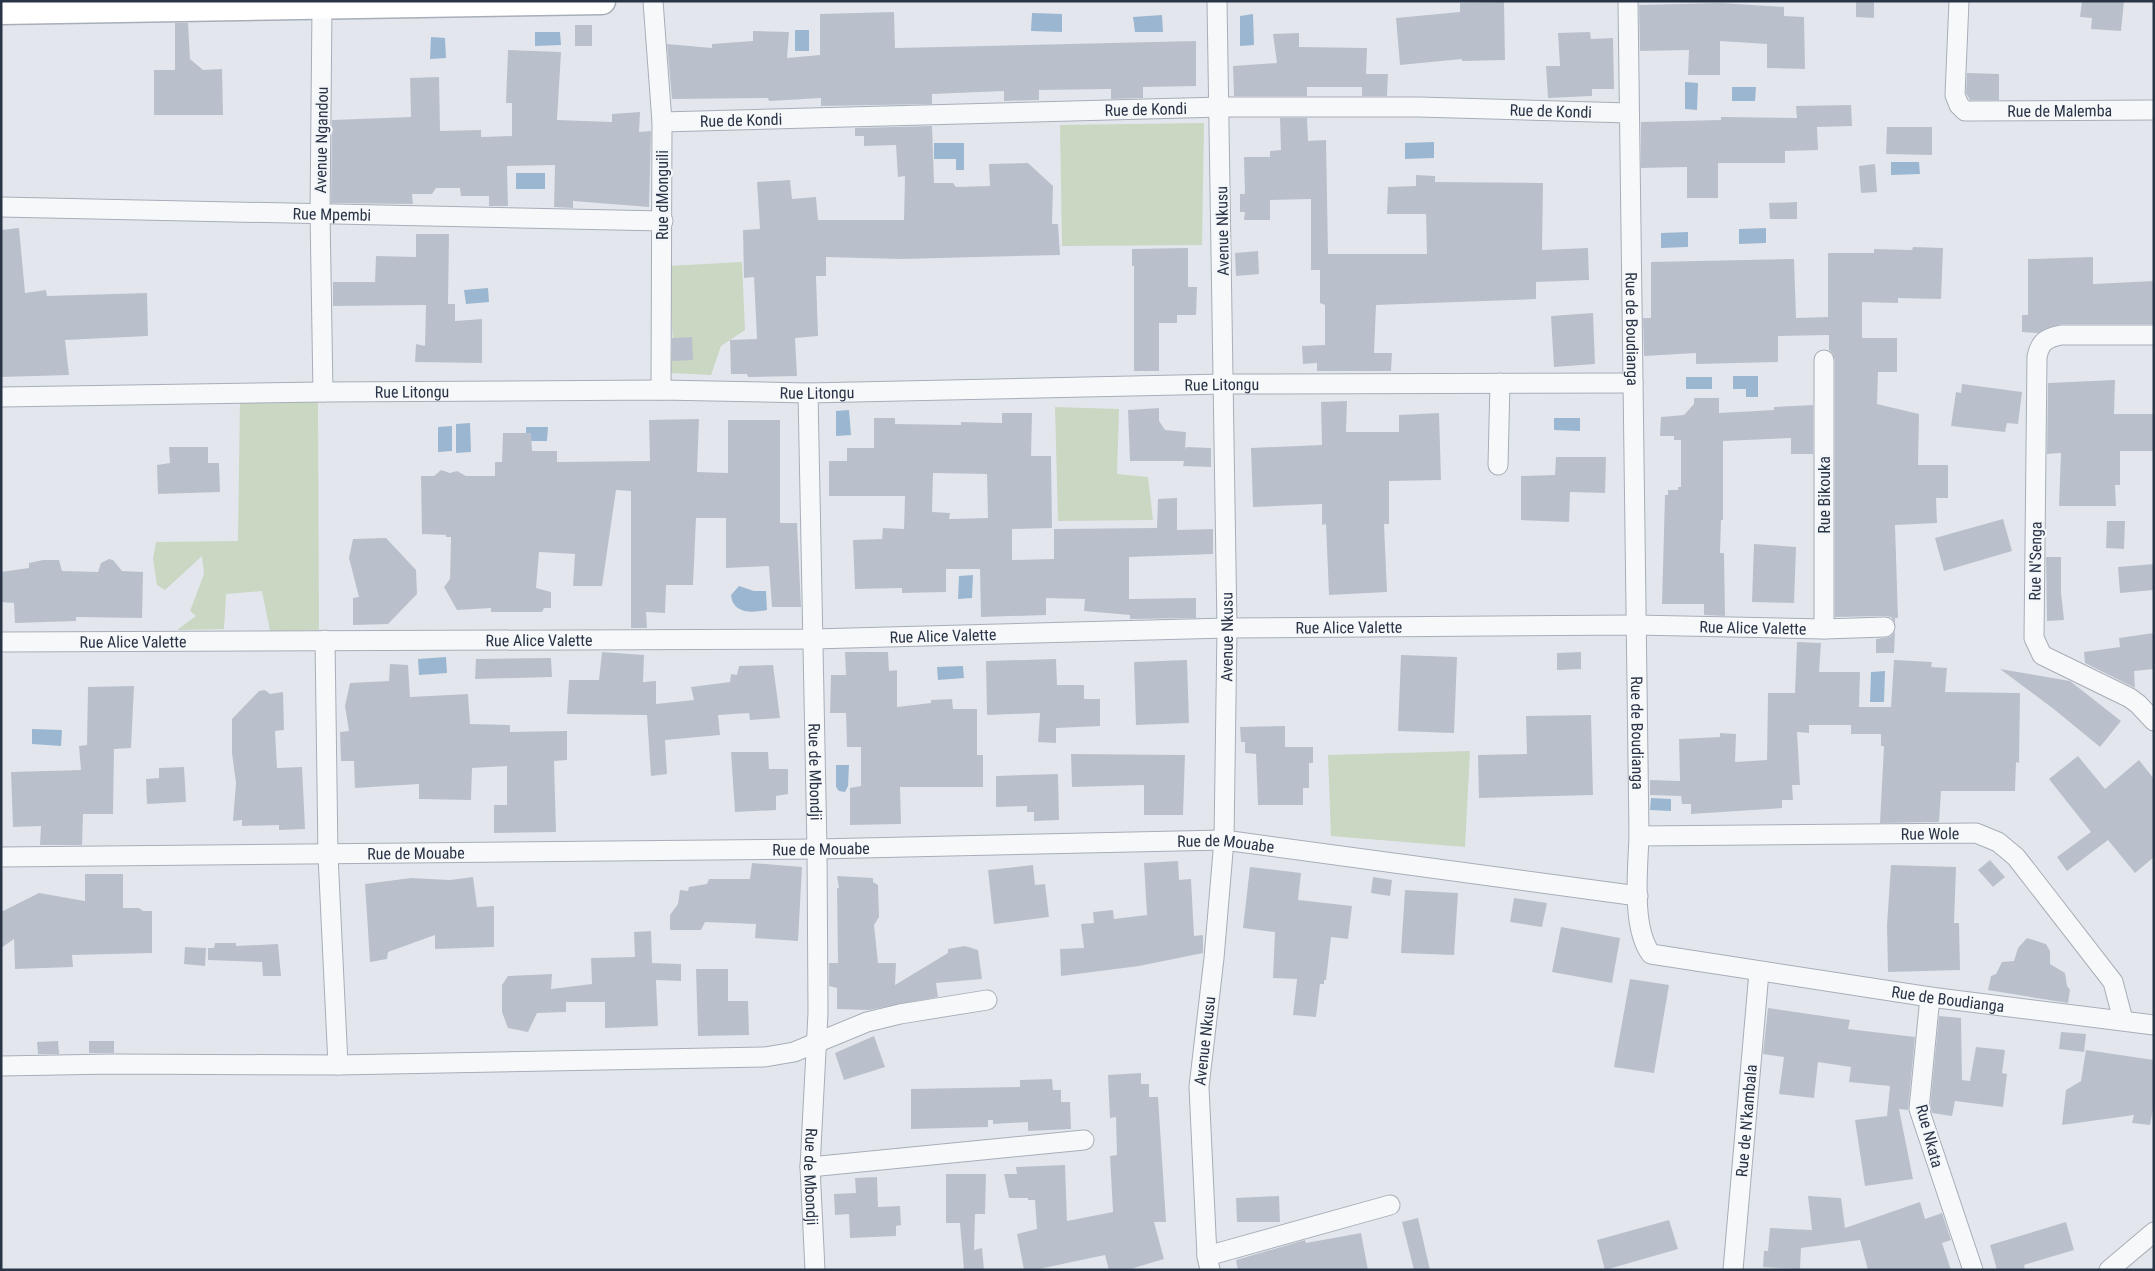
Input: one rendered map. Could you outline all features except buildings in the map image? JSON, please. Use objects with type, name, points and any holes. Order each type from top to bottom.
[{"type":"street","points":[[1,11],[183,6],[322,8],[602,1]]},
{"type":"street","name":"Rue dMonguili","points":[[653,1],[662,122],[661,390]]},
{"type":"street","name":"Avenue Nkusu","points":[[1208,1263],[1198,1087],[1214,958],[1224,840],[1227,628],[1217,1]]},
{"type":"street","name":"Rue de Boudianga","points":[[1628,1],[1639,836],[1638,896],[1642,936],[1651,954],[1930,997],[2154,1025]]},
{"type":"street","name":"Rue de Malemba","points":[[1959,1],[1955,95],[1959,105],[1965,110],[2154,110]]},
{"type":"street","name":"Avenue Ngandou","points":[[322,8],[320,213],[323,392]]},
{"type":"street","name":"Rue de Kondi","points":[[662,122],[1220,107],[1419,107],[1629,114]]},
{"type":"street","name":"Rue Mpembi","points":[[1,207],[662,221]]},
{"type":"street","name":"Rue N'Senga","points":[[2154,335],[2060,335],[2048,338],[2039,345],[2037,357],[2035,643],[2042,655],[2130,698],[2154,721]]},
{"type":"street","name":"Rue Bikouka","points":[[1824,360],[1824,629]]},
{"type":"street","name":"Rue Litongu","points":[[1,397],[323,392],[661,390],[808,393],[1224,384],[1633,383]]},
{"type":"street","points":[[1498,465],[1500,384]]},
{"type":"street","name":"Rue de Mbondji","points":[[808,393],[817,849],[817,1043],[810,1167],[815,1270]]},
{"type":"street","name":"Rue Alice Valette","points":[[1,642],[813,639],[1227,628],[1635,625],[1824,629],[1885,627]]},
{"type":"street","points":[[325,640],[328,854],[338,1064]]},
{"type":"street","name":"Rue Wole","points":[[1639,836],[1976,833],[1998,842],[2016,857],[2113,982],[2123,1020]]},
{"type":"street","name":"Rue de Mouabe","points":[[1,857],[817,849],[1224,840],[1638,896]]},
{"type":"street","name":"Rue de N'kambala","points":[[1732,1270],[1759,972]]},
{"type":"street","name":"Rue Nkata","points":[[1930,997],[1919,1109],[1973,1270]]},
{"type":"street","points":[[1,1066],[338,1064],[765,1057],[794,1052],[867,1022],[900,1014],[987,1000]]},
{"type":"street","points":[[810,1167],[1084,1140]]},
{"type":"street","points":[[1208,1263],[1390,1205]]},
{"type":"street","points":[[2109,1270],[2154,1232]]},
{"type":"green space","points":[[1204,123],[1202,245],[1062,246],[1060,125]]},
{"type":"green space","points":[[742,262],[745,330],[721,346],[711,375],[670,373],[673,340],[668,266]]},
{"type":"green space","points":[[240,396],[318,398],[319,630],[270,631],[262,591],[226,594],[224,629],[177,630],[196,616],[190,611],[204,574],[202,556],[165,590],[157,585],[153,559],[156,542],[238,541]]},
{"type":"green space","points":[[1055,407],[1119,409],[1117,474],[1148,477],[1153,520],[1058,521]]},
{"type":"green space","points":[[1470,751],[1465,847],[1331,836],[1328,755]]},
{"type":"water","points":[[1032,13],[1062,14],[1062,32],[1031,31]]},
{"type":"water","points":[[1253,14],[1254,45],[1240,46],[1240,16]]},
{"type":"water","points":[[1162,15],[1163,32],[1135,32],[1133,17]]},
{"type":"water","points":[[795,30],[809,30],[809,51],[795,51]]},
{"type":"water","points":[[535,32],[560,32],[561,45],[535,46]]},
{"type":"water","points":[[431,37],[445,38],[446,58],[430,59]]},
{"type":"water","points":[[1685,82],[1698,83],[1697,110],[1685,109]]},
{"type":"water","points":[[1732,87],[1756,87],[1755,101],[1732,101]]},
{"type":"water","points":[[1434,142],[1434,158],[1405,159],[1405,143]]},
{"type":"water","points":[[934,143],[964,143],[964,170],[956,170],[956,159],[934,159]]},
{"type":"water","points":[[1891,162],[1919,162],[1920,174],[1891,175]]},
{"type":"water","points":[[516,173],[545,173],[545,189],[516,189]]},
{"type":"water","points":[[1766,228],[1766,243],[1739,244],[1739,229]]},
{"type":"water","points":[[1688,232],[1688,247],[1661,248],[1661,233]]},
{"type":"water","points":[[488,288],[489,302],[466,304],[464,290]]},
{"type":"water","points":[[1733,376],[1758,376],[1758,397],[1746,397],[1746,389],[1733,389]]},
{"type":"water","points":[[1686,377],[1712,377],[1712,389],[1686,389]]},
{"type":"water","points":[[849,410],[851,435],[836,436],[836,411]]},
{"type":"water","points":[[1554,418],[1580,418],[1580,431],[1554,430]]},
{"type":"water","points":[[470,423],[471,452],[456,453],[456,424]]},
{"type":"water","points":[[452,426],[452,451],[438,452],[438,427]]},
{"type":"water","points":[[526,427],[548,427],[547,441],[526,441]]},
{"type":"water","points":[[973,575],[972,598],[958,599],[959,576]]},
{"type":"water","points":[[739,586],[754,591],[766,591],[767,610],[750,612],[735,606],[731,595]]},
{"type":"water","points":[[446,657],[447,673],[419,675],[418,659]]},
{"type":"water","points":[[963,666],[964,678],[938,680],[937,667]]},
{"type":"water","points":[[1885,671],[1884,702],[1870,702],[1871,672]]},
{"type":"water","points":[[32,729],[62,730],[61,746],[32,744]]},
{"type":"water","points":[[836,765],[849,765],[848,786],[845,792],[839,791],[836,787]]},
{"type":"water","points":[[1651,798],[1671,799],[1671,811],[1650,810]]}]
